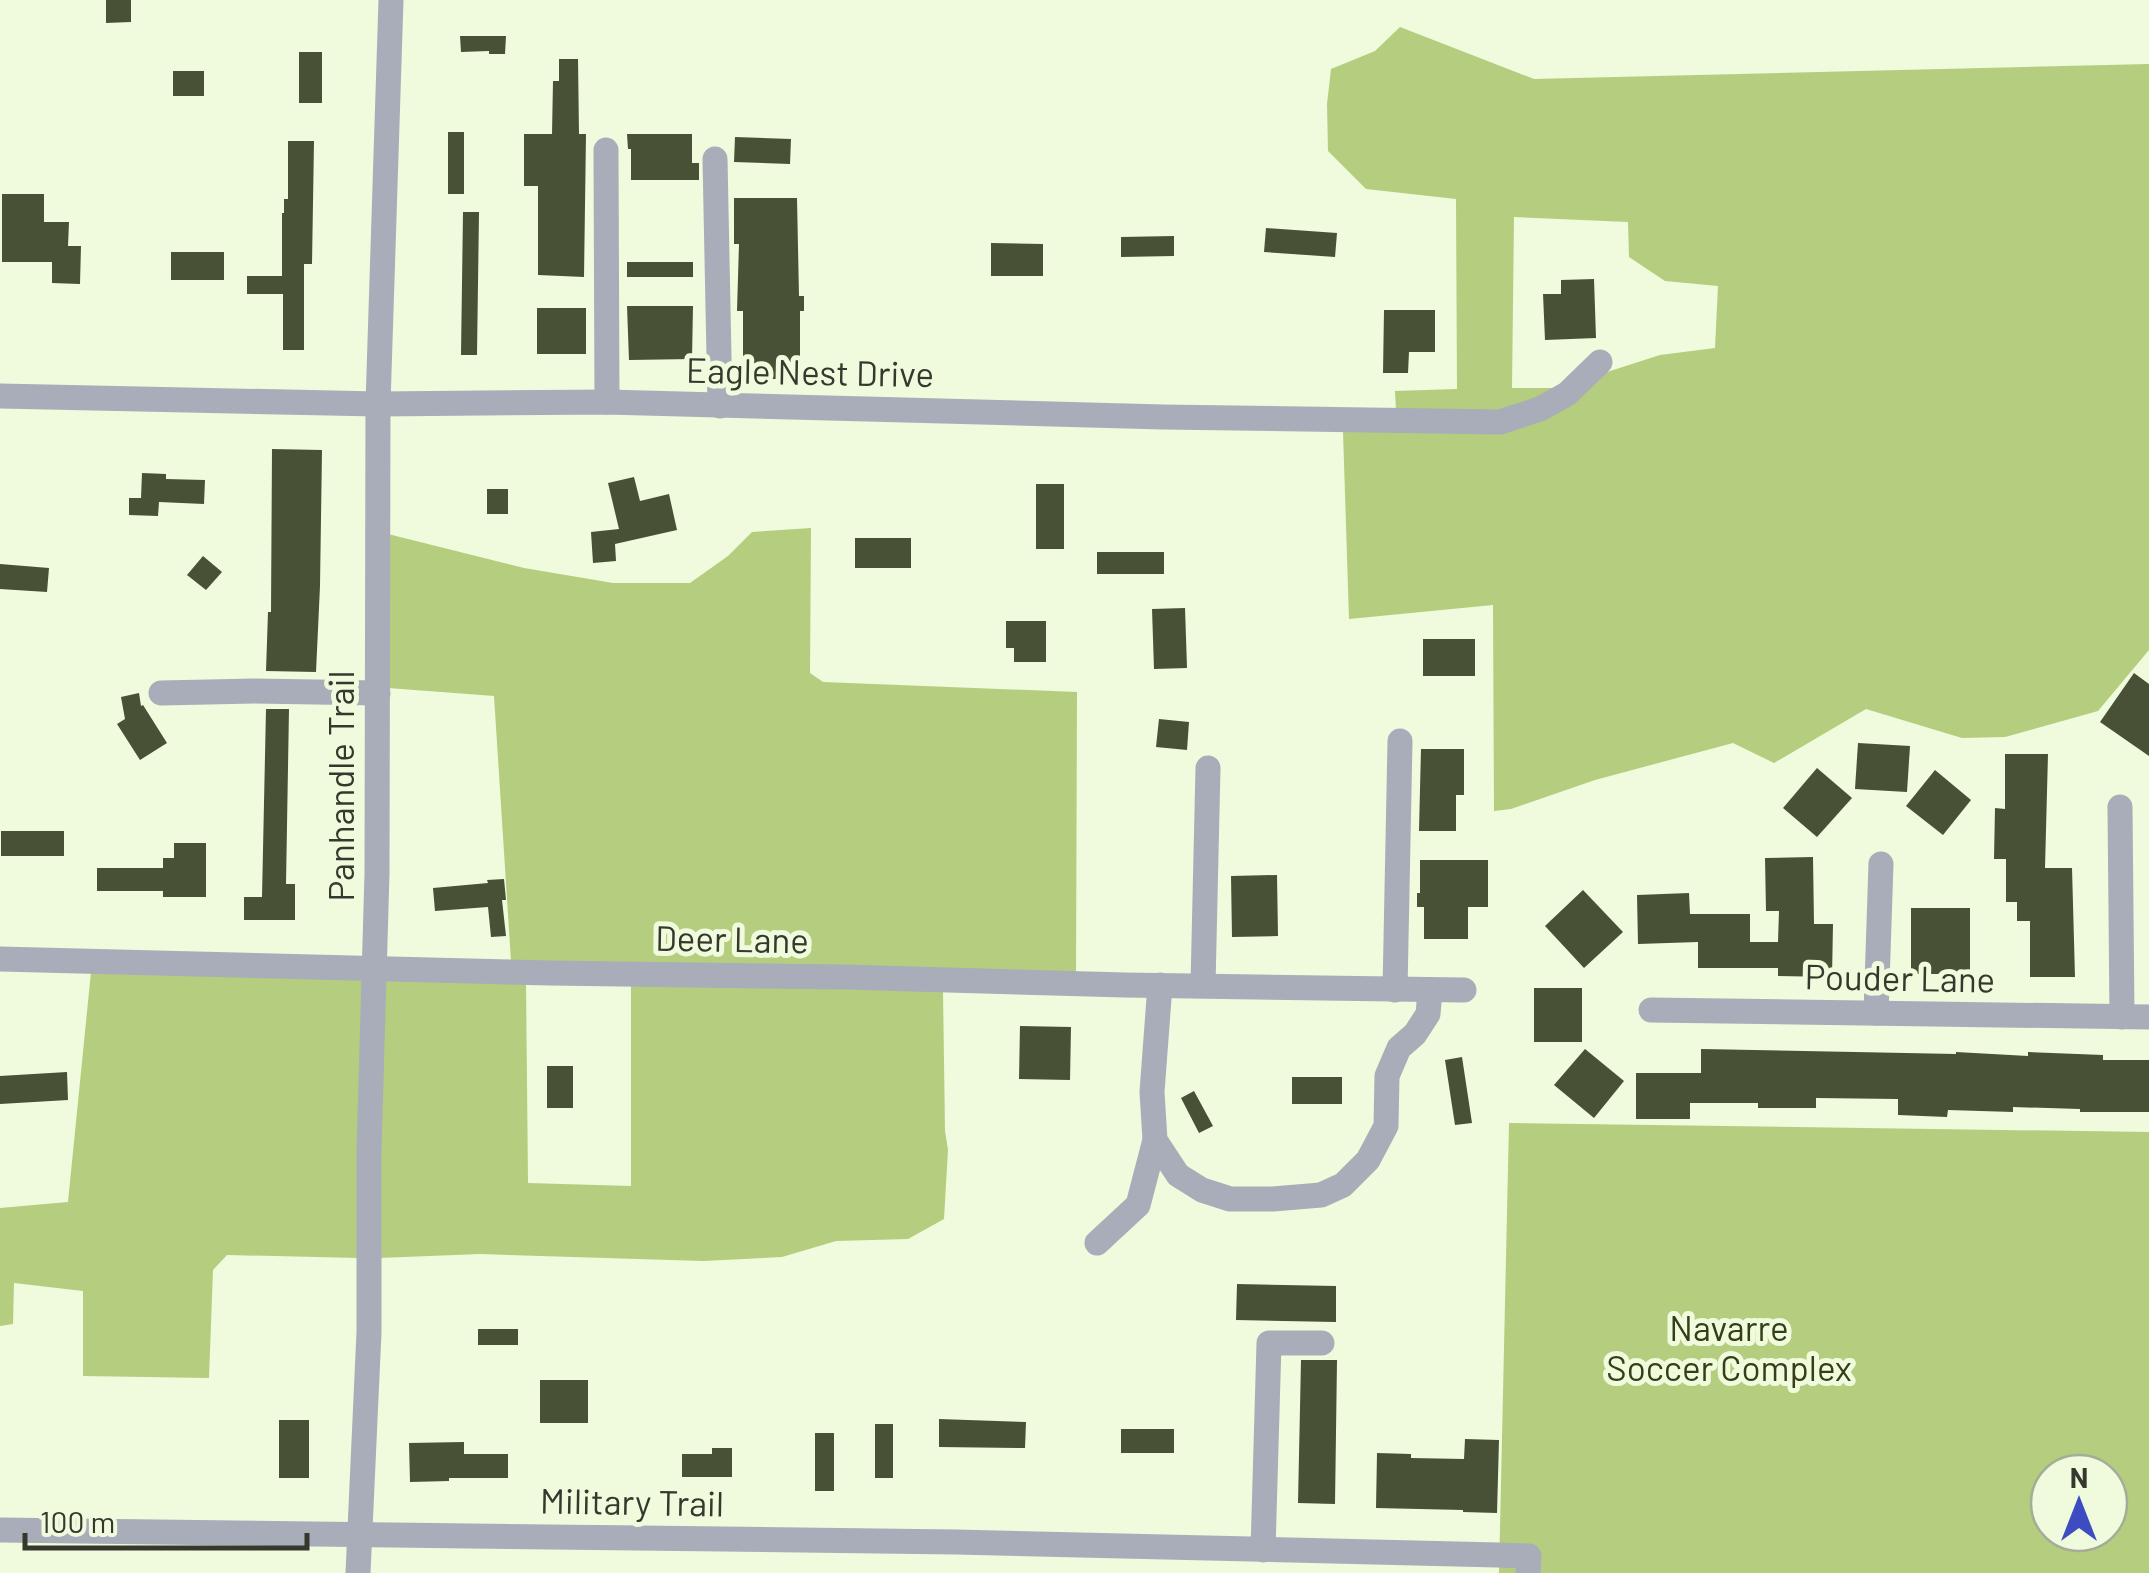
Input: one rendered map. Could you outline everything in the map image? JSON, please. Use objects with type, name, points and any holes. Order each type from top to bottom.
[{"type":"street","name":"Panhandle Trail","points":[[358,1573],[369,1332],[378,404],[391,0]]},
{"type":"street","points":[[606,150],[607,402]]},
{"type":"street","points":[[714,159],[720,406]]},
{"type":"street","name":"Eagle Nest Drive","points":[[0,396],[378,404],[607,402],[1500,422],[1540,409],[1567,394],[1600,362]]},
{"type":"street","points":[[160,693],[378,693]]},
{"type":"street","points":[[1395,990],[1400,741]]},
{"type":"street","points":[[1204,985],[1208,768]]},
{"type":"street","points":[[2120,806],[2122,1017]]},
{"type":"street","points":[[1876,1013],[1881,864]]},
{"type":"street","name":"Deer Lane","points":[[0,959],[1464,990]]},
{"type":"street","points":[[1097,1243],[1138,1206],[1155,1140],[1152,1092],[1160,985]]},
{"type":"street","points":[[1155,1140],[1178,1175],[1202,1190],[1230,1198],[1322,1196],[1344,1186],[1368,1160],[1386,1126],[1387,1076],[1399,1048],[1415,1034],[1428,1014],[1430,990]]},
{"type":"street","name":"Pouder Lane","points":[[1651,1010],[2149,1017]]},
{"type":"street","points":[[1263,1550],[1269,1343],[1322,1343]]},
{"type":"street","name":"Military Trail","points":[[0,1530],[956,1542],[1498,1555],[1528,1556],[1528,1573]]},
{"type":"green space","points":[[1400,27],[1534,79],[2149,64],[2149,650],[2098,711],[2005,737],[1962,738],[1866,709],[1774,763],[1733,743],[1494,811],[1493,605],[1349,619],[1343,431],[1503,433],[1604,373],[1660,355],[1715,348],[1718,286],[1665,281],[1629,257],[1628,222],[1514,217],[1512,388],[1556,388],[1499,411],[1396,410],[1395,391],[1457,389],[1456,199],[1366,189],[1328,151],[1327,104],[1331,69],[1375,51]]},
{"type":"green space","points":[[811,528],[810,673],[823,682],[1077,692],[1076,973],[511,961],[494,696],[388,688],[388,534],[524,568],[613,583],[690,583],[728,556],[752,532]]},
{"type":"green space","points":[[91,972],[365,979],[359,1258],[227,1255],[213,1270],[209,1378],[83,1376],[83,1291],[14,1283],[13,1324],[0,1326],[0,1208],[68,1202]]},
{"type":"green space","points":[[384,980],[526,983],[528,1183],[631,1186],[631,985],[943,991],[948,1150],[944,1219],[908,1239],[836,1241],[782,1257],[703,1261],[480,1254],[378,1258]]},
{"type":"green space","name":"Navarre Soccer Complex","points":[[1509,1123],[2149,1132],[2149,1573],[1499,1573]]},
{"type":"building","points":[[106,0],[131,0],[131,22],[106,23]]},
{"type":"building","points":[[460,36],[506,36],[505,54],[461,52]]},
{"type":"building","points":[[299,52],[322,52],[322,103],[299,103]]},
{"type":"building","points":[[559,59],[578,59],[579,134],[586,134],[584,277],[538,275],[538,186],[524,186],[524,134],[552,134],[553,81],[559,81]]},
{"type":"building","points":[[173,71],[204,71],[204,96],[173,96]]},
{"type":"building","points":[[448,132],[464,132],[464,194],[448,194]]},
{"type":"building","points":[[627,134],[692,134],[692,163],[699,163],[699,180],[631,180]]},
{"type":"building","points":[[735,137],[791,139],[790,164],[734,162]]},
{"type":"building","points":[[288,141],[314,141],[312,264],[304,264],[304,350],[283,350],[283,294],[247,294],[247,276],[282,276]]},
{"type":"building","points":[[2,194],[44,194],[44,222],[69,222],[68,246],[81,246],[80,284],[52,283],[52,262],[2,262]]},
{"type":"building","points":[[734,198],[797,198],[799,296],[804,296],[804,311],[800,311],[800,379],[743,379],[743,311],[737,311],[739,244],[734,244]]},
{"type":"building","points":[[463,212],[479,212],[477,355],[461,355]]},
{"type":"building","points":[[1266,228],[1337,233],[1335,257],[1264,252]]},
{"type":"building","points":[[1174,236],[1174,256],[1121,257],[1121,237]]},
{"type":"building","points":[[991,243],[1043,244],[1043,276],[991,276]]},
{"type":"building","points":[[171,252],[224,252],[224,280],[171,280]]},
{"type":"building","points":[[627,262],[693,262],[693,277],[627,277]]},
{"type":"building","points":[[1594,279],[1596,338],[1545,340],[1543,294],[1561,294],[1561,280]]},
{"type":"building","points":[[627,306],[693,306],[692,359],[629,360]]},
{"type":"building","points":[[537,308],[586,308],[586,354],[537,354]]},
{"type":"building","points":[[1384,310],[1435,310],[1435,352],[1409,352],[1408,373],[1383,373]]},
{"type":"building","points":[[272,449],[322,450],[316,672],[266,671],[271,612]]},
{"type":"building","points":[[142,473],[166,474],[166,479],[205,480],[204,504],[159,502],[158,516],[129,515],[129,498],[141,498]]},
{"type":"building","points":[[634,477],[640,501],[669,494],[677,530],[615,544],[616,561],[593,563],[591,532],[619,529],[608,483]]},
{"type":"building","points":[[1036,484],[1064,484],[1064,549],[1036,549]]},
{"type":"building","points":[[487,489],[508,489],[508,514],[487,514]]},
{"type":"building","points":[[855,538],[911,538],[911,568],[855,568]]},
{"type":"building","points":[[1097,552],[1164,552],[1164,574],[1097,574]]},
{"type":"building","points":[[203,556],[222,572],[206,590],[187,575]]},
{"type":"building","points":[[0,564],[49,568],[47,592],[0,589]]},
{"type":"building","points":[[1185,608],[1187,668],[1154,669],[1152,609]]},
{"type":"building","points":[[1006,621],[1046,621],[1046,662],[1014,662],[1014,648],[1006,648]]},
{"type":"building","points":[[1423,639],[1475,639],[1475,676],[1423,676]]},
{"type":"building","points":[[2134,673],[2149,684],[2149,756],[2100,722]]},
{"type":"building","points":[[139,693],[141,706],[167,743],[140,760],[117,724],[125,719],[121,697]]},
{"type":"building","points":[[266,709],[289,709],[286,884],[295,884],[295,920],[244,920],[244,897],[262,897]]},
{"type":"building","points":[[1159,719],[1189,722],[1187,750],[1156,747]]},
{"type":"building","points":[[1858,743],[1910,746],[1907,792],[1855,789]]},
{"type":"building","points":[[1421,749],[1464,749],[1464,795],[1456,795],[1456,831],[1419,831]]},
{"type":"building","points":[[2005,754],[2048,754],[2045,868],[2072,868],[2075,977],[2030,977],[2030,921],[2017,921],[2017,902],[2006,902],[2006,859],[1994,859],[1995,808],[2005,809]]},
{"type":"building","points":[[1817,768],[1852,798],[1817,837],[1783,808]]},
{"type":"building","points":[[1935,770],[1971,800],[1943,835],[1906,806]]},
{"type":"building","points":[[1,831],[64,831],[64,856],[1,856]]},
{"type":"building","points":[[174,843],[206,843],[206,897],[163,897],[163,891],[97,891],[97,868],[163,868],[163,858],[174,858]]},
{"type":"building","points":[[1813,857],[1814,924],[1833,924],[1832,977],[1778,976],[1778,968],[1698,968],[1698,942],[1638,944],[1637,895],[1689,893],[1690,914],[1750,914],[1750,942],[1778,942],[1779,911],[1766,911],[1765,858]]},
{"type":"building","points":[[1420,860],[1488,860],[1488,907],[1468,907],[1468,939],[1424,939],[1424,907],[1417,907]]},
{"type":"building","points":[[1277,875],[1278,936],[1232,937],[1231,876]]},
{"type":"building","points":[[504,879],[506,936],[491,937],[488,907],[435,911],[433,888]]},
{"type":"building","points":[[1583,890],[1623,932],[1584,968],[1545,926]]},
{"type":"building","points":[[1911,908],[1970,908],[1970,974],[1911,974]]},
{"type":"building","points":[[1534,988],[1582,988],[1582,1042],[1534,1042]]},
{"type":"building","points":[[1020,1026],[1071,1027],[1070,1080],[1019,1079]]},
{"type":"building","points":[[1585,1049],[1624,1081],[1594,1118],[1554,1085]]},
{"type":"building","points":[[1701,1049],[2028,1056],[2028,1052],[2103,1055],[2103,1060],[2149,1060],[2149,1112],[2013,1107],[2013,1112],[1948,1110],[1947,1117],[1898,1115],[1898,1099],[1816,1098],[1816,1108],[1690,1103],[1690,1119],[1636,1119],[1636,1073],[1701,1073]]},
{"type":"building","points":[[1462,1057],[1472,1123],[1455,1125],[1445,1060]]},
{"type":"building","points":[[547,1066],[573,1066],[573,1108],[547,1108]]},
{"type":"building","points":[[67,1072],[68,1100],[0,1104],[0,1076]]},
{"type":"building","points":[[1292,1077],[1342,1077],[1342,1104],[1292,1104]]},
{"type":"building","points":[[1194,1091],[1213,1126],[1199,1133],[1181,1098]]},
{"type":"building","points":[[1237,1284],[1336,1286],[1336,1322],[1236,1320]]},
{"type":"building","points":[[478,1329],[518,1329],[518,1345],[478,1345]]},
{"type":"building","points":[[1301,1360],[1337,1360],[1335,1504],[1298,1503]]},
{"type":"building","points":[[540,1380],[588,1380],[588,1423],[540,1423]]},
{"type":"building","points":[[939,1419],[1026,1422],[1025,1448],[939,1447]]},
{"type":"building","points":[[279,1420],[309,1420],[309,1478],[279,1478]]},
{"type":"building","points":[[875,1424],[893,1424],[893,1478],[875,1478]]},
{"type":"building","points":[[1121,1429],[1174,1429],[1174,1453],[1121,1453]]},
{"type":"building","points":[[815,1433],[834,1433],[834,1491],[815,1491]]},
{"type":"building","points":[[1465,1439],[1499,1440],[1497,1513],[1376,1508],[1377,1453],[1464,1459]]},
{"type":"building","points":[[464,1442],[464,1454],[508,1454],[508,1478],[410,1482],[409,1443]]},
{"type":"building","points":[[712,1448],[732,1448],[732,1477],[682,1477],[682,1454],[712,1454]]}]
